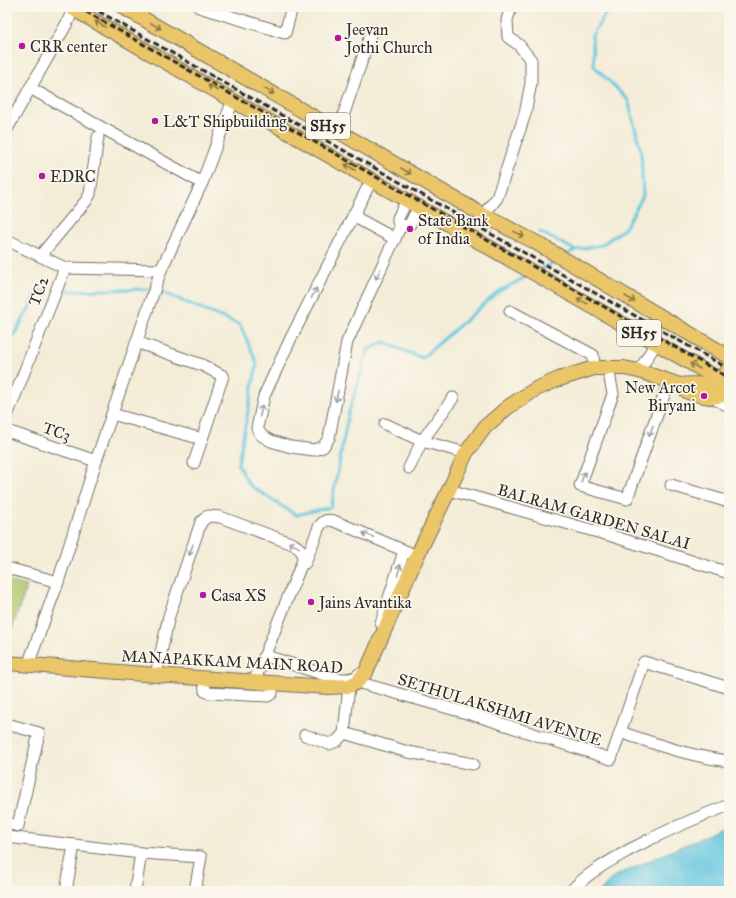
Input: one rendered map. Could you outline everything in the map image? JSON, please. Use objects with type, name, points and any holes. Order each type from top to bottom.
[{"type":"main road","name":"SH55","points":[[123,7],[483,215],[535,242],[729,357]]},
{"type":"main road","name":"SH55","points":[[73,8],[725,382]]},
{"type":"main road","name":"MANAPAKKAM MAIN ROAD","points":[[7,663],[204,679],[328,687],[353,684],[366,672],[411,553],[449,490],[466,453],[485,427],[508,407],[536,389],[559,380],[601,368],[624,368],[639,371],[675,383],[688,392],[699,395],[711,397],[723,395],[729,392]]},
{"type":"main road","points":[[675,383],[713,384],[725,382],[729,368]]},
{"type":"street","points":[[199,7],[285,33],[292,7]]},
{"type":"street","points":[[483,215],[497,198],[525,114],[531,83],[531,60],[519,45],[508,37],[507,20],[511,7]]},
{"type":"street","points":[[8,125],[67,23],[73,8]]},
{"type":"street","points":[[338,131],[370,36]]},
{"type":"street","points":[[30,88],[202,183]]},
{"type":"street","points":[[28,665],[58,582],[96,461],[154,289],[161,270],[202,183],[233,100]]},
{"type":"street","points":[[40,256],[86,201],[90,194],[98,137]]},
{"type":"street","points":[[372,179],[291,338],[264,396],[257,428],[262,435],[271,441],[314,450],[323,447],[329,438],[347,342],[401,226],[410,224],[413,203]]},
{"type":"street","points":[[353,216],[395,239]]},
{"type":"street","points":[[7,240],[65,268]]},
{"type":"street","name":"TC2","points":[[7,416],[65,268],[161,270]]},
{"type":"street","points":[[510,311],[593,355],[613,394],[580,486],[627,498],[675,383]]},
{"type":"street","points":[[136,342],[202,365],[223,376],[194,463]]},
{"type":"street","points":[[639,371],[656,343]]},
{"type":"street","points":[[711,397],[729,406]]},
{"type":"street","points":[[409,468],[422,441],[452,398]]},
{"type":"street","points":[[112,414],[202,439]]},
{"type":"street","points":[[385,424],[422,441],[466,453]]},
{"type":"street","name":"TC3","points":[[7,431],[96,461]]},
{"type":"street","points":[[671,485],[729,502]]},
{"type":"street","name":"BALRAM GARDEN SALAI","points":[[449,490],[612,536],[729,572]]},
{"type":"street","points":[[156,675],[169,616],[201,522],[208,516],[220,517],[293,544],[300,548],[303,553],[303,560],[262,682]]},
{"type":"street","points":[[262,682],[269,657],[322,522],[327,519],[334,520],[411,553],[396,580],[375,640],[359,675],[348,679],[338,679],[269,657]]},
{"type":"street","points":[[7,568],[58,582]]},
{"type":"street","name":"SETHULAKSHMI AVENUE","points":[[353,684],[484,718],[611,759],[644,662],[729,688]]},
{"type":"street","points":[[204,679],[204,691],[209,693],[268,696],[272,694],[262,682]]},
{"type":"street","points":[[306,735],[329,744],[337,741],[344,733],[353,684]]},
{"type":"street","points":[[7,724],[39,733],[18,826],[7,823]]},
{"type":"street","points":[[620,732],[681,752],[710,759],[729,761]]},
{"type":"street","points":[[344,733],[408,752],[473,764]]},
{"type":"street","points":[[571,891],[575,886],[604,864],[666,831],[729,805]]},
{"type":"street","points":[[7,836],[141,853],[201,857],[195,891]]},
{"type":"street","points":[[66,891],[74,845]]},
{"type":"street","points":[[135,891],[141,853]]},
{"type":"green space","points":[[7,581],[27,586],[7,643]]},
{"type":"water","points":[[729,825],[729,891],[600,891],[613,877]]},
{"type":"waterway","points":[[566,255],[575,250],[602,245],[625,228],[643,196],[641,151],[628,100],[594,66],[592,35],[610,7]]},
{"type":"waterway","points":[[540,232],[575,250]]},
{"type":"waterway","points":[[538,271],[558,260]]},
{"type":"waterway","points":[[157,290],[240,325],[257,363],[238,464],[249,485],[296,515],[331,507],[348,415],[368,350],[384,342],[422,358],[498,292],[529,275]]},
{"type":"waterway","points":[[64,291],[152,289]]},
{"type":"waterway","points":[[7,347],[39,291],[47,291]]},
{"type":"railway","points":[[78,7],[729,378]]},
{"type":"railway","points":[[91,7],[729,369]]},
{"type":"place","name":"Jeevan Jothi Church","points":[[338,38]]},
{"type":"place","name":"CRR center","points":[[22,46]]},
{"type":"place","name":"L&T Shipbuilding","points":[[155,121]]},
{"type":"place","name":"EDRC","points":[[42,176]]},
{"type":"place","name":"State Bank of India","points":[[410,229]]},
{"type":"place","name":"New Arcot Biryani","points":[[704,396]]},
{"type":"place","name":"Casa XS","points":[[203,595]]},
{"type":"place","name":"Jains Avantika","points":[[311,602]]}]
